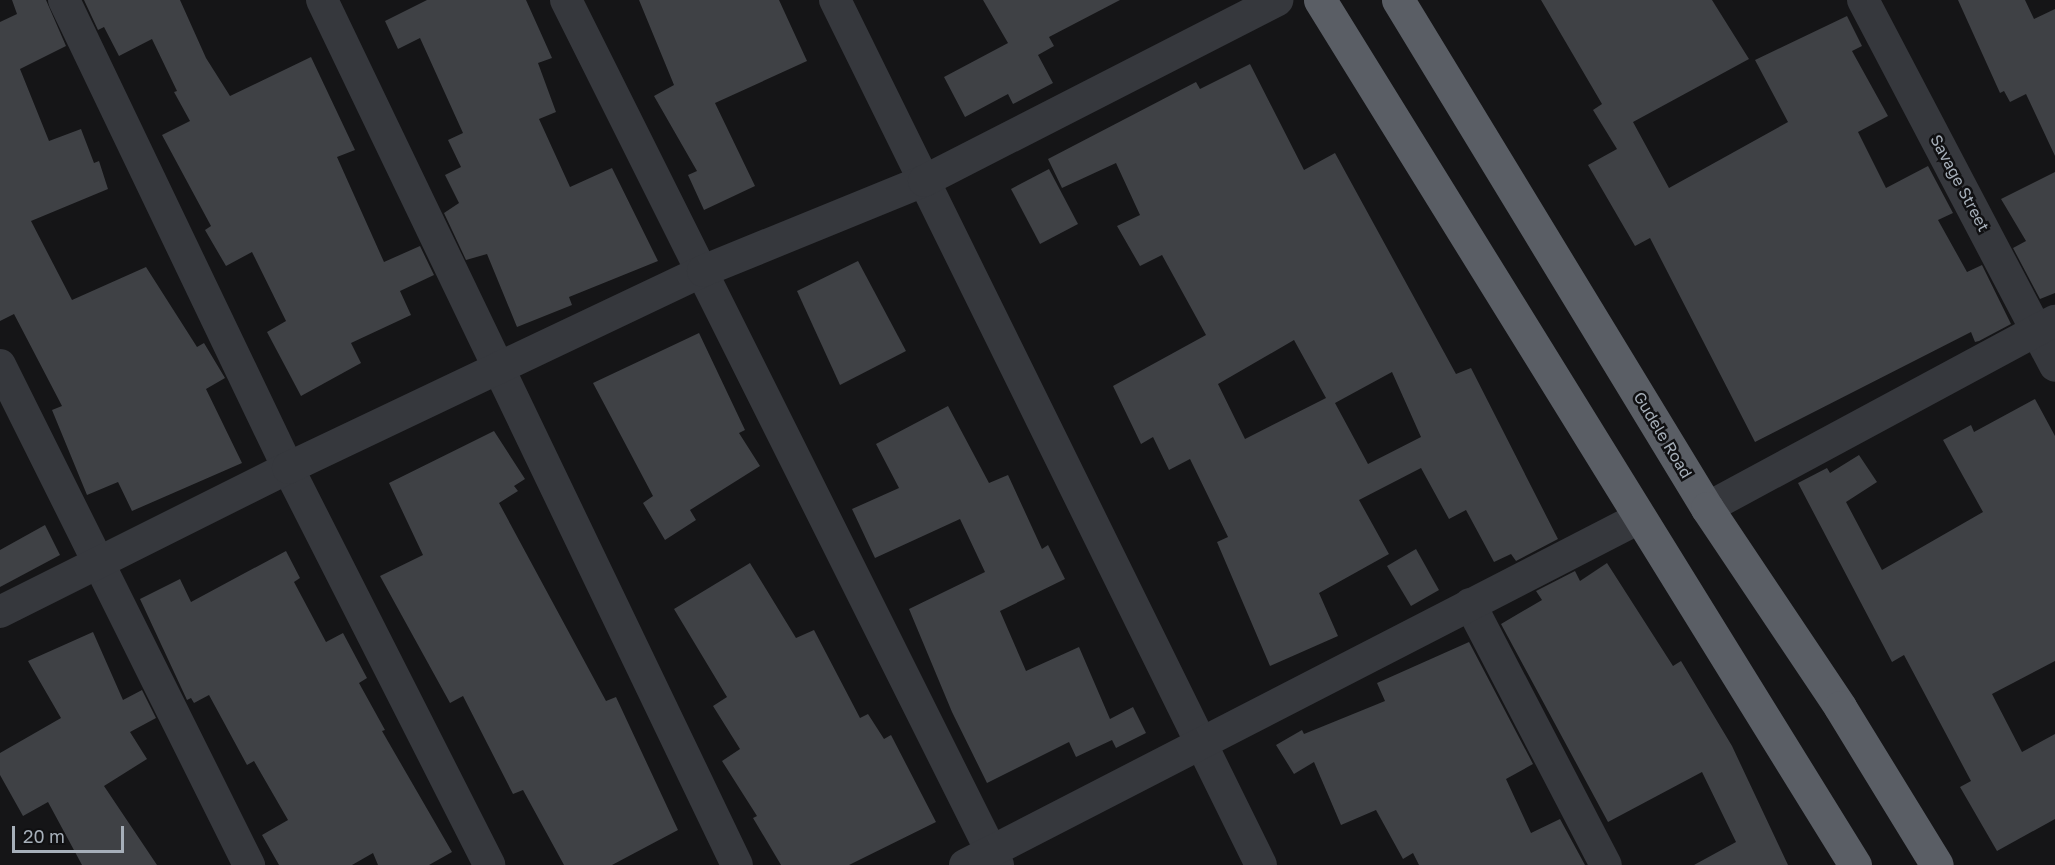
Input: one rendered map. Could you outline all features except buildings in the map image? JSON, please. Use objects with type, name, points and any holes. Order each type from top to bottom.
[{"type":"highway","points":[[1320,0],[1855,865]]},
{"type":"highway","name":"Gudele Road","points":[[1398,0],[1707,508],[1840,707],[1937,865]]},
{"type":"street","points":[[64,0],[288,468],[489,865]]},
{"type":"street","points":[[322,0],[737,865]]},
{"type":"street","points":[[566,0],[703,271],[985,861],[1200,742],[1639,518]]},
{"type":"street","points":[[835,0],[1261,865]]},
{"type":"street","points":[[0,612],[288,468],[498,371],[703,271],[924,181],[1277,0]]},
{"type":"street","name":"Savage Street","points":[[1863,0],[2047,325],[2055,366]]},
{"type":"street","points":[[1707,508],[2047,325]]},
{"type":"street","points":[[0,365],[249,865]]},
{"type":"street","points":[[1470,604],[1606,865]]}]
